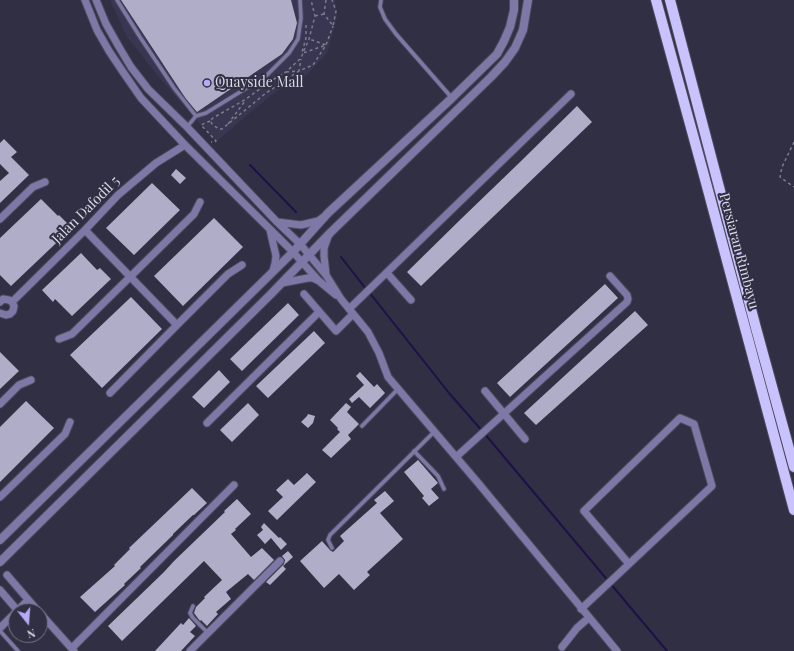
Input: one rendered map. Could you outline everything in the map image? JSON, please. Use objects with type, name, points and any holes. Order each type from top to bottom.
[{"type":"main road","name":"Persiaran Rimbayu","points":[[656,0],[794,510]]},
{"type":"main road","name":"Persiaran Rimbayu","points":[[670,0],[794,467]]},
{"type":"street","points":[[85,0],[98,30],[123,72],[142,98],[185,145],[293,252],[319,281],[341,299]]},
{"type":"street","points":[[96,0],[106,24],[119,47],[131,67],[148,89],[187,127],[277,222],[300,244],[326,274],[341,299],[368,332],[379,353],[388,377],[581,609],[587,620],[617,651]]},
{"type":"street","points":[[277,222],[301,225],[318,221],[452,98],[497,54],[510,27],[514,10],[514,0]]},
{"type":"street","points":[[0,562],[282,283],[330,233],[491,77],[505,62],[515,48],[523,30],[528,0]]},
{"type":"street","points":[[304,294],[336,331],[368,291],[571,94]]},
{"type":"street","name":"Jalan Dafodil 5","points":[[0,314],[6,315],[12,313],[14,306],[12,302],[85,230],[118,194],[156,163],[185,145]]},
{"type":"street","points":[[0,220],[33,187],[45,182]]},
{"type":"street","points":[[59,339],[72,334],[194,214],[200,202]]},
{"type":"street","points":[[0,540],[293,252],[328,213]]},
{"type":"street","points":[[270,229],[276,256],[273,271]]},
{"type":"street","points":[[85,230],[177,324]]},
{"type":"street","points":[[326,274],[324,248],[330,233]]},
{"type":"street","points":[[110,394],[177,324],[228,274],[242,265]]},
{"type":"street","points":[[386,273],[411,300]]},
{"type":"street","points":[[456,457],[628,301],[627,295],[610,276]]},
{"type":"street","points":[[282,283],[308,278],[313,278],[319,281]]},
{"type":"street","points":[[0,301],[5,299],[12,302]]},
{"type":"street","points":[[207,424],[319,312]]},
{"type":"street","points":[[0,404],[20,385],[31,380]]},
{"type":"street","points":[[485,391],[525,439]]},
{"type":"street","points":[[581,609],[610,582],[712,486],[694,424],[680,418],[584,511],[629,564]]},
{"type":"street","points":[[0,497],[65,434],[70,422]]},
{"type":"street","points":[[48,622],[73,649],[234,485]]},
{"type":"street","points":[[190,651],[280,561]]},
{"type":"street","points":[[7,575],[31,603]]},
{"type":"street","points":[[0,590],[11,603]]},
{"type":"street","points":[[25,603],[28,600]]},
{"type":"street","points":[[562,647],[577,628],[587,620]]},
{"type":"street","points":[[0,629],[8,621]]},
{"type":"lane","points":[[116,0],[174,88],[196,116]]},
{"type":"lane","points":[[187,127],[196,116],[206,113],[266,76],[289,53],[298,39],[301,18],[300,0]]},
{"type":"lane","points":[[381,0],[380,7],[385,19],[396,34],[452,98]]},
{"type":"lane","points":[[362,426],[398,389]]},
{"type":"lane","points":[[332,548],[328,540],[330,535],[434,432]]},
{"type":"lane","points":[[414,451],[438,476],[444,489]]},
{"type":"lane","points":[[193,606],[190,613],[193,618],[208,632]]},
{"type":"lane","points":[[0,629],[18,651]]},
{"type":"path","points":[[300,71],[301,58],[309,39],[315,16],[311,0]]},
{"type":"path","points":[[326,0],[324,14],[333,26]]},
{"type":"path","points":[[210,121],[219,129],[226,127],[266,93],[300,71],[313,65],[326,45],[333,26],[336,11],[332,0]]},
{"type":"path","points":[[315,16],[324,14]]},
{"type":"path","points":[[301,18],[305,20],[306,28],[303,53]]},
{"type":"path","points":[[309,39],[326,45]]},
{"type":"path","points":[[303,53],[326,45]]},
{"type":"path","points":[[209,141],[212,143],[216,141],[201,125],[246,99],[286,72],[301,58]]},
{"type":"path","points":[[286,72],[300,71]]},
{"type":"path","points":[[269,73],[274,79]]},
{"type":"path","points":[[226,127],[246,99]]},
{"type":"path","points":[[794,142],[782,167],[780,177],[794,187]]},
{"type":"shaded area","name":"Quayside Mall","points":[[110,0],[335,0],[337,17],[327,53],[308,74],[274,93],[216,142],[158,76],[127,37]]},
{"type":"building","name":"Quayside Mall","points":[[121,0],[291,0],[297,23],[293,39],[282,54],[197,112],[186,99]]},
{"type":"building","points":[[577,106],[592,122],[421,286],[407,272]]},
{"type":"building","points":[[4,139],[17,152],[11,157],[29,175],[0,203],[0,181],[9,173],[0,164],[0,143]]},
{"type":"building","points":[[176,169],[186,178],[180,184],[171,175]]},
{"type":"building","points":[[152,183],[180,210],[134,255],[106,228]]},
{"type":"building","points":[[41,199],[72,228],[11,286],[0,275],[0,238]]},
{"type":"building","points":[[214,218],[243,247],[183,306],[154,276]]},
{"type":"building","points":[[81,253],[97,270],[100,268],[111,279],[72,316],[55,299],[53,302],[42,290]]},
{"type":"building","points":[[605,284],[618,298],[510,397],[497,383]]},
{"type":"building","points":[[131,297],[162,329],[102,388],[70,355]]},
{"type":"building","points":[[288,303],[299,315],[242,371],[230,359]]},
{"type":"building","points":[[635,311],[648,325],[536,425],[524,413]]},
{"type":"building","points":[[314,331],[325,343],[268,398],[256,386]]},
{"type":"building","points":[[0,352],[19,371],[0,389]]},
{"type":"building","points":[[219,370],[230,382],[204,408],[192,397]]},
{"type":"building","points":[[360,372],[374,387],[377,384],[385,393],[370,408],[359,397],[352,403],[349,399],[364,385],[356,376]]},
{"type":"building","points":[[26,401],[54,428],[0,482],[0,427]]},
{"type":"building","points":[[248,403],[259,415],[232,442],[220,430]]},
{"type":"building","points":[[346,403],[351,407],[347,412],[359,424],[348,435],[351,439],[331,458],[322,450],[340,432],[330,420]]},
{"type":"building","points":[[308,414],[315,416],[313,423],[308,428],[301,422]]},
{"type":"building","points":[[418,460],[438,483],[431,489],[439,498],[429,506],[422,498],[424,496],[404,472]]},
{"type":"building","points":[[307,473],[316,482],[277,520],[268,511],[283,497],[276,490],[288,479],[294,485]]},
{"type":"building","points":[[192,488],[207,503],[140,567],[141,568],[124,584],[125,585],[95,612],[80,597],[115,566],[114,565],[130,549],[129,548]]},
{"type":"building","points":[[385,491],[394,501],[380,513],[403,539],[367,572],[370,575],[354,590],[339,574],[324,588],[300,561],[322,541],[333,552],[344,541],[340,536],[377,503],[374,500]]},
{"type":"building","points":[[237,499],[251,514],[231,534],[251,557],[262,548],[274,560],[254,580],[248,574],[226,592],[231,599],[216,612],[218,614],[207,626],[201,620],[200,621],[194,613],[196,607],[205,598],[204,597],[222,580],[204,561],[122,641],[108,626]]},
{"type":"building","points":[[264,523],[287,544],[281,550],[271,538],[265,544],[257,535],[263,530],[261,527]]},
{"type":"building","points":[[288,551],[293,557],[283,566],[286,569],[270,585],[266,582],[284,564],[285,560],[282,556]]},
{"type":"building","points":[[189,618],[196,626],[190,632],[195,636],[181,651],[155,651],[181,623],[183,625]]},
{"type":"waterway","points":[[250,165],[296,212]]},
{"type":"waterway","points":[[341,257],[366,289]]},
{"type":"waterway","points":[[369,292],[449,393],[667,651]]},
{"type":"place","name":"Quayside Mall","points":[[207,83]]}]
